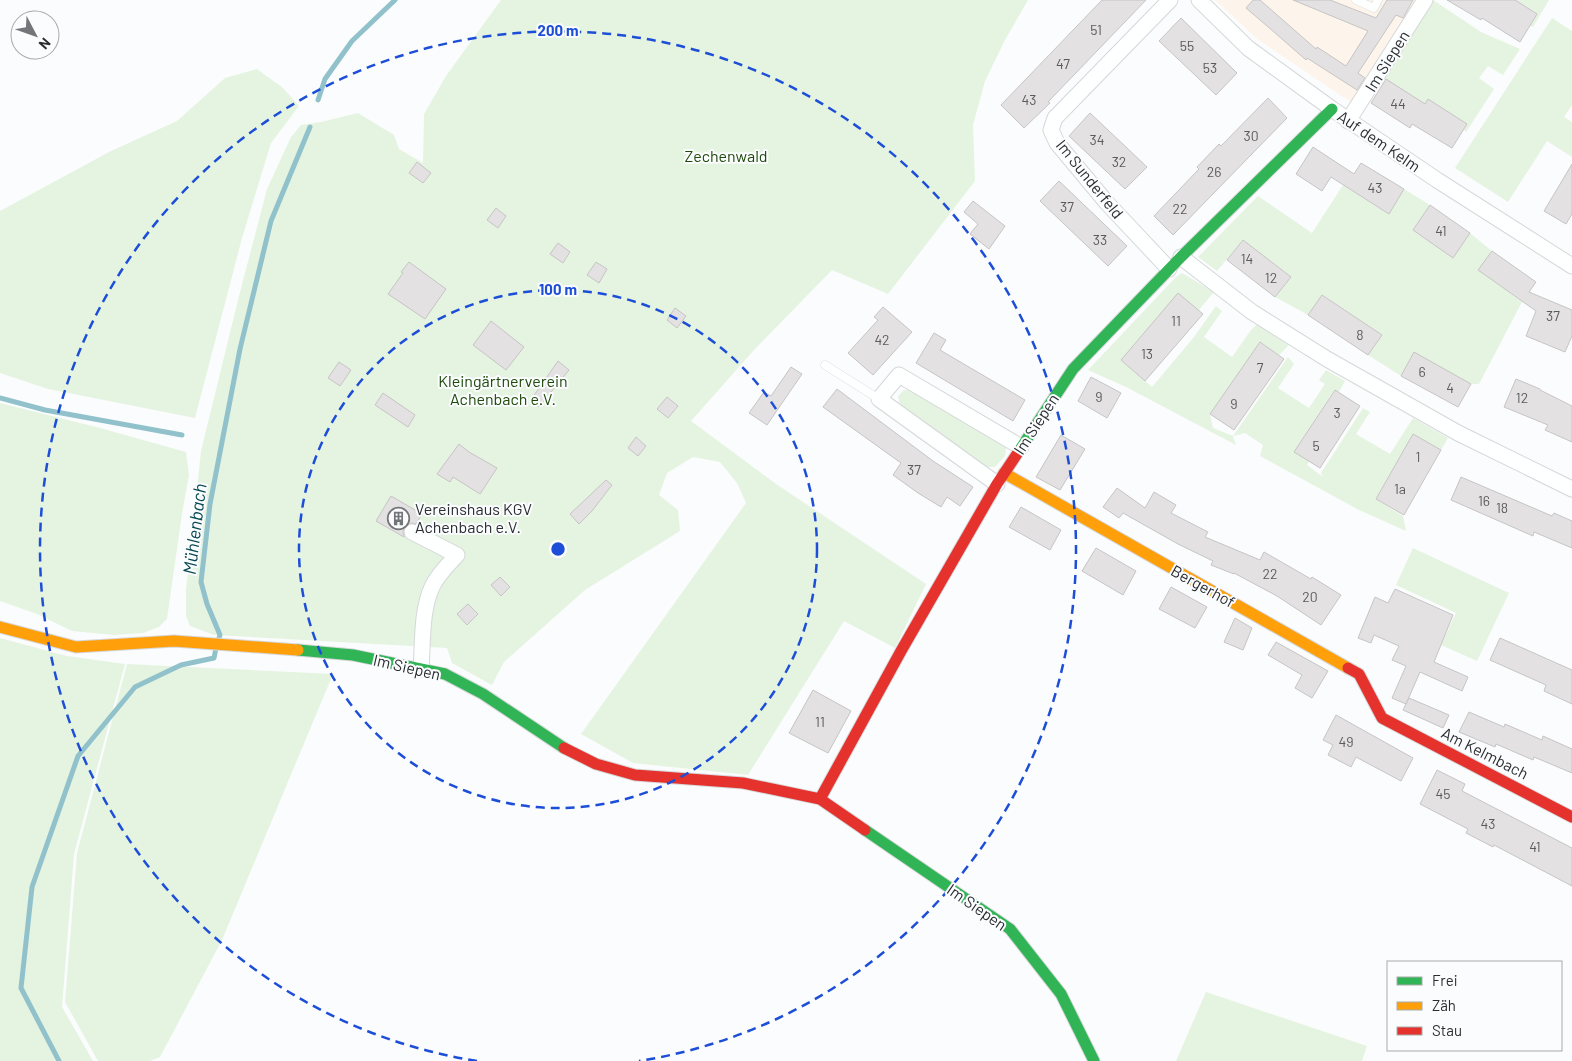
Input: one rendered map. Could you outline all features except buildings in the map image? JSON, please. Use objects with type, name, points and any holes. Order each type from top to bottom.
[{"type":"street","name":"Im Sunderfeld","points":[[1169,269],[1107,204],[1058,143],[1052,130],[1055,118],[1170,0]]},
{"type":"street","name":"Im Siepen","points":[[1348,121],[1425,0]]},
{"type":"street","name":"Auf dem Kelm","points":[[1206,3],[1248,48],[1348,121],[1570,259]]},
{"type":"street","name":"Im Siepen","points":[[820,799],[901,651],[1000,478],[1072,369],[1181,257],[1332,109]]},
{"type":"street","points":[[1181,257],[1252,312],[1326,359],[1458,433],[1572,489]]},
{"type":"street","points":[[879,399],[899,375],[1021,448]]},
{"type":"street","name":"Bergerhof","points":[[879,399],[1000,478],[1359,674],[1382,718]]},
{"type":"street","points":[[412,532],[457,556],[439,575],[432,586],[428,599],[421,669]]},
{"type":"street","name":"Im Siepen","points":[[0,627],[76,647],[174,640],[353,654],[445,674],[483,694],[560,746],[596,764],[635,775],[743,783],[820,799],[1010,929],[1061,994],[1078,1026],[1092,1059]]},
{"type":"street","name":"Am Kelmbach","points":[[1382,718],[1572,817]]},
{"type":"lane","points":[[1356,0],[1374,8],[1378,0]]},
{"type":"lane","points":[[825,365],[879,399]]},
{"type":"shaded area","points":[[1215,0],[1429,0],[1358,107],[1257,39]]},
{"type":"green space","points":[[501,0],[1028,0],[1005,40],[985,81],[973,125],[975,181],[888,294],[832,270],[754,350],[691,421],[776,484],[926,584],[895,648],[844,621],[748,775],[633,763],[581,734],[746,503],[737,483],[720,462],[693,457],[667,473],[659,495],[678,510],[680,531],[585,590],[504,662],[492,685],[452,663],[447,648],[214,635],[190,626],[186,616],[186,590],[201,451],[267,189],[291,137],[301,125],[358,113],[394,135],[399,149],[423,163],[424,114],[446,76]]},
{"type":"green space","points":[[1429,0],[1433,0],[1481,32],[1520,49],[1503,75],[1488,66],[1479,78],[1494,89],[1466,132],[1464,130],[1467,124],[1428,99],[1425,104],[1376,83]]},
{"type":"green space","points":[[1515,0],[1549,0],[1533,27],[1530,26],[1537,14]]},
{"type":"green space","points":[[1552,18],[1572,31],[1572,105],[1564,117],[1572,122],[1572,157],[1547,141],[1508,202],[1455,168]]},
{"type":"green space","points":[[257,69],[283,88],[299,106],[271,143],[242,238],[195,418],[48,389],[0,373],[0,211],[111,151],[177,121],[225,78]]},
{"type":"green space","points":[[1343,185],[1389,214],[1404,189],[1430,205],[1413,230],[1453,257],[1470,233],[1492,251],[1479,270],[1522,302],[1479,384],[1471,384],[1414,353],[1401,376],[1368,355],[1382,335],[1323,295],[1308,315],[1275,297],[1291,277],[1243,240],[1217,271],[1198,257],[1258,196],[1312,233]]},
{"type":"green space","points":[[1182,273],[1214,292],[1198,311],[1178,294],[1121,360],[1152,387],[1194,337],[1216,306],[1222,311],[1204,337],[1232,357],[1251,330],[1259,323],[1289,345],[1279,355],[1260,342],[1210,414],[1213,428],[1233,436],[1236,445],[1126,387],[1088,370],[1176,277]]},
{"type":"green space","points":[[1288,357],[1294,364],[1278,388],[1309,408],[1325,384],[1319,380],[1326,370],[1345,381],[1339,392],[1334,390],[1294,452],[1309,461],[1307,465],[1323,477],[1321,473],[1363,408],[1370,412],[1356,434],[1390,454],[1413,418],[1448,438],[1441,450],[1413,434],[1376,499],[1403,516],[1406,531],[1359,510],[1260,456],[1263,445],[1245,433],[1233,436]]},
{"type":"green space","points":[[904,390],[911,390],[998,440],[1006,448],[1005,456],[995,467],[986,467],[964,453],[900,405],[898,396]]},
{"type":"green space","points":[[0,403],[186,452],[189,475],[167,619],[159,627],[143,633],[114,635],[72,631],[37,614],[0,601]]},
{"type":"green space","points":[[1413,548],[1509,593],[1477,661],[1441,645],[1456,613],[1396,585]]},
{"type":"green space","points":[[0,638],[67,656],[125,664],[74,854],[62,1007],[93,1061],[0,1061]]},
{"type":"green space","points":[[127,664],[333,674],[222,940],[160,1057],[150,1061],[98,1061],[65,1002],[77,853]]},
{"type":"green space","points":[[1206,992],[1367,1046],[1362,1061],[1176,1061]]},
{"type":"waterway","name":"Mühlenbach","points":[[318,100],[325,79],[352,41],[395,0]]},
{"type":"waterway","name":"Mühlenbach","points":[[219,638],[220,635],[207,604],[201,582],[210,504],[240,349],[271,221],[310,127]]},
{"type":"waterway","points":[[0,398],[45,410],[182,435]]},
{"type":"waterway","name":"Mühlenbach","points":[[59,1061],[21,988],[32,887],[78,756],[135,687],[181,665],[214,658],[216,648]]},
{"type":"traffic: fast","points":[[1019,451],[1073,369],[1181,257],[1332,109]]},
{"type":"traffic: fast","points":[[298,650],[353,655],[445,674],[483,694],[564,748]]},
{"type":"traffic: fast","points":[[865,830],[1010,929],[1061,994],[1094,1061]]},
{"type":"traffic: slow","points":[[1004,473],[1348,668]]},
{"type":"traffic: slow","points":[[0,627],[76,647],[174,641],[298,650]]},
{"type":"traffic: jam","points":[[820,799],[901,651],[997,484],[1019,451]]},
{"type":"traffic: jam","points":[[1348,668],[1359,674],[1382,718],[1572,817]]},
{"type":"traffic: jam","points":[[564,748],[596,764],[635,775],[743,783],[820,799],[865,830]]},
{"type":"place","name":"Vereinshaus KGV Achenbach e.V.","points":[[399,518]]},
{"type":"park label","name":"Zechenwald","points":[[726,156]]},
{"type":"park label","name":"Kleingärtnerverein Achenbach e.V.","points":[[503,390]]}]
